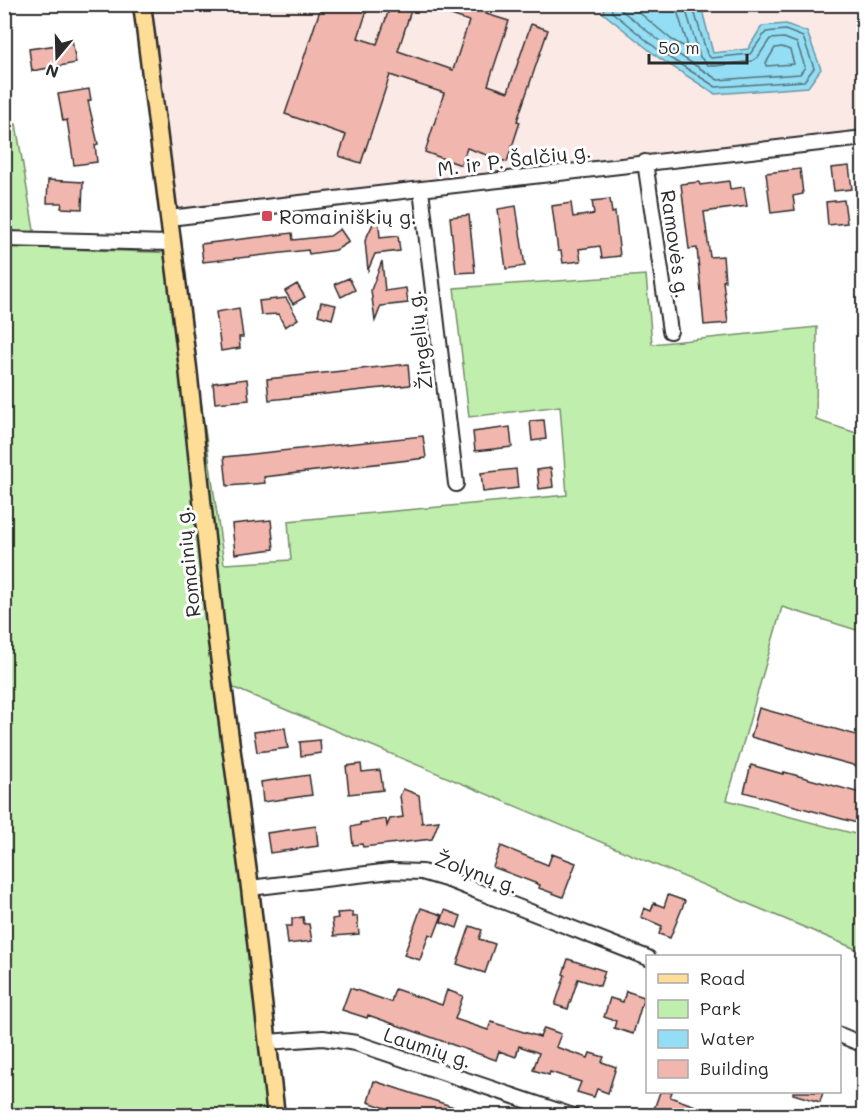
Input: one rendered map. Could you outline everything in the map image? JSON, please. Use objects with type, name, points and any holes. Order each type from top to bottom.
[{"type":"main road","name":"Romainių g.","points":[[142,4],[188,368],[216,633],[250,888],[276,1116]]},
{"type":"street","name":"M. ir P. Šalčių g.","points":[[169,218],[864,138]]},
{"type":"street","name":"Ramovės g.","points":[[645,162],[670,331]]},
{"type":"street","name":"Žirgelių g.","points":[[421,190],[456,484]]},
{"type":"street","points":[[4,239],[171,243]]},
{"type":"street","name":"Žolynų g.","points":[[250,888],[391,871],[422,872],[449,880],[646,957]]},
{"type":"street","points":[[841,1035],[864,1045]]},
{"type":"street","name":"Laumių g.","points":[[267,1042],[323,1038],[356,1043],[573,1116]]},
{"type":"shaded area","points":[[849,4],[863,7],[863,132],[174,212],[150,5]]},
{"type":"green space","points":[[16,124],[37,248],[180,253],[224,564],[291,560],[288,521],[567,495],[560,406],[469,417],[454,288],[646,275],[652,344],[817,327],[816,420],[863,435],[863,632],[782,607],[727,800],[863,836],[863,952],[227,685],[276,1115],[5,1116],[5,125]]},
{"type":"water","points":[[606,5],[696,5],[702,10],[713,53],[748,49],[762,26],[786,24],[807,32],[821,69],[808,87],[715,94],[659,58],[603,13]]},
{"type":"building","points":[[322,4],[369,4],[358,38],[377,44],[391,4],[413,4],[398,51],[453,70],[469,21],[448,14],[451,4],[489,4],[486,14],[509,21],[488,85],[508,92],[531,24],[548,30],[517,121],[520,122],[507,162],[467,148],[461,165],[425,152],[444,93],[390,75],[361,163],[339,156],[346,135],[285,114]]},
{"type":"building","points":[[72,40],[76,63],[32,71],[29,49],[57,45],[57,42]]},
{"type":"building","points":[[89,89],[91,100],[88,101],[98,144],[95,145],[97,162],[74,165],[67,120],[63,121],[58,94]]},
{"type":"building","points":[[849,166],[852,189],[834,191],[831,168]]},
{"type":"building","points":[[800,169],[803,194],[793,196],[795,210],[771,213],[766,173]]},
{"type":"building","points":[[48,180],[83,182],[82,209],[61,208],[62,203],[47,203]]},
{"type":"building","points":[[729,181],[730,189],[744,187],[747,206],[704,212],[710,257],[723,256],[725,281],[723,281],[728,323],[704,325],[697,248],[689,249],[681,184],[699,182],[700,185]]},
{"type":"building","points":[[610,199],[612,213],[615,212],[620,256],[602,258],[600,246],[579,249],[581,261],[563,263],[561,251],[558,251],[552,206],[571,203],[573,217],[594,214],[592,201]]},
{"type":"building","points":[[844,200],[847,223],[828,225],[826,202]]},
{"type":"building","points":[[516,206],[525,266],[506,269],[498,209]]},
{"type":"building","points":[[378,213],[380,238],[398,236],[400,251],[375,254],[368,270],[365,241]]},
{"type":"building","points":[[469,215],[475,272],[456,273],[450,217]]},
{"type":"building","points":[[340,229],[349,242],[336,250],[309,254],[308,250],[203,262],[201,244],[292,233],[293,240],[330,236]]},
{"type":"building","points":[[382,261],[385,291],[406,288],[408,303],[381,306],[375,321],[371,290]]},
{"type":"building","points":[[349,278],[355,290],[341,297],[335,284]]},
{"type":"building","points":[[297,284],[305,297],[293,304],[285,291]]},
{"type":"building","points":[[286,298],[298,319],[285,327],[278,314],[261,315],[259,301]]},
{"type":"building","points":[[321,302],[336,305],[332,319],[318,315]]},
{"type":"building","points":[[239,308],[243,337],[239,337],[240,348],[221,351],[216,312]]},
{"type":"building","points":[[408,364],[410,385],[269,400],[267,379]]},
{"type":"building","points":[[247,379],[249,400],[215,403],[213,383]]},
{"type":"building","points":[[544,420],[546,439],[532,441],[530,421]]},
{"type":"building","points":[[510,427],[512,447],[475,451],[473,432]]},
{"type":"building","points":[[423,436],[426,458],[264,477],[265,483],[227,486],[224,457]]},
{"type":"building","points":[[551,468],[553,487],[539,489],[537,470]]},
{"type":"building","points":[[516,469],[518,488],[483,492],[481,473]]},
{"type":"building","points":[[271,520],[274,549],[235,554],[232,524]]},
{"type":"building","points":[[759,708],[864,737],[864,768],[751,737]]},
{"type":"building","points":[[285,728],[288,748],[257,752],[254,732]]},
{"type":"building","points":[[320,740],[321,753],[301,756],[300,742]]},
{"type":"building","points":[[361,764],[362,772],[380,770],[383,790],[349,794],[346,766]]},
{"type":"building","points":[[751,765],[864,794],[864,825],[744,792]]},
{"type":"building","points":[[309,775],[312,795],[263,802],[261,782]]},
{"type":"building","points":[[403,789],[419,795],[422,823],[439,821],[432,839],[363,847],[362,844],[353,845],[351,827],[360,825],[360,823],[386,819],[387,826],[390,819],[403,817],[400,796]]},
{"type":"building","points":[[316,826],[318,846],[270,853],[267,833]]},
{"type":"building","points":[[501,846],[548,865],[552,854],[576,863],[563,897],[539,888],[540,885],[493,867]]},
{"type":"building","points":[[668,895],[685,901],[670,938],[659,934],[662,926],[641,917],[644,908],[651,911],[654,903],[664,907]]},
{"type":"building","points":[[421,908],[442,915],[434,936],[429,934],[420,960],[404,955]]},
{"type":"building","points":[[445,910],[461,916],[457,928],[441,922]]},
{"type":"building","points":[[352,912],[353,917],[357,916],[359,934],[334,936],[332,919],[338,918],[337,913]]},
{"type":"building","points":[[303,917],[304,924],[309,924],[312,941],[288,944],[286,926],[292,926],[292,919]]},
{"type":"building","points":[[470,926],[482,930],[479,939],[495,944],[485,973],[457,964]]},
{"type":"building","points":[[568,959],[605,971],[600,986],[578,979],[568,1009],[555,1005]]},
{"type":"building","points":[[350,988],[391,1002],[395,989],[442,1005],[447,990],[463,996],[455,1019],[488,1030],[491,1022],[540,1037],[544,1028],[561,1034],[556,1047],[588,1058],[590,1053],[604,1057],[602,1062],[616,1067],[608,1093],[597,1089],[594,1097],[577,1092],[581,1082],[550,1072],[549,1075],[533,1070],[539,1053],[519,1046],[516,1057],[499,1051],[496,1060],[368,1015],[367,1018],[342,1010]]},
{"type":"building","points":[[626,991],[644,997],[633,1034],[614,1028],[616,1021],[604,1017],[610,998],[623,1002]]},
{"type":"building","points":[[374,1081],[451,1106],[470,1113],[470,1116],[408,1116],[368,1102]]},
{"type":"building","points":[[660,1093],[672,1093],[670,1097],[718,1114],[717,1116],[663,1116],[653,1112]]},
{"type":"building","points":[[793,1093],[823,1093],[820,1102]]},
{"type":"place","name":"Romainiškių g.","points":[[267,216]]}]
